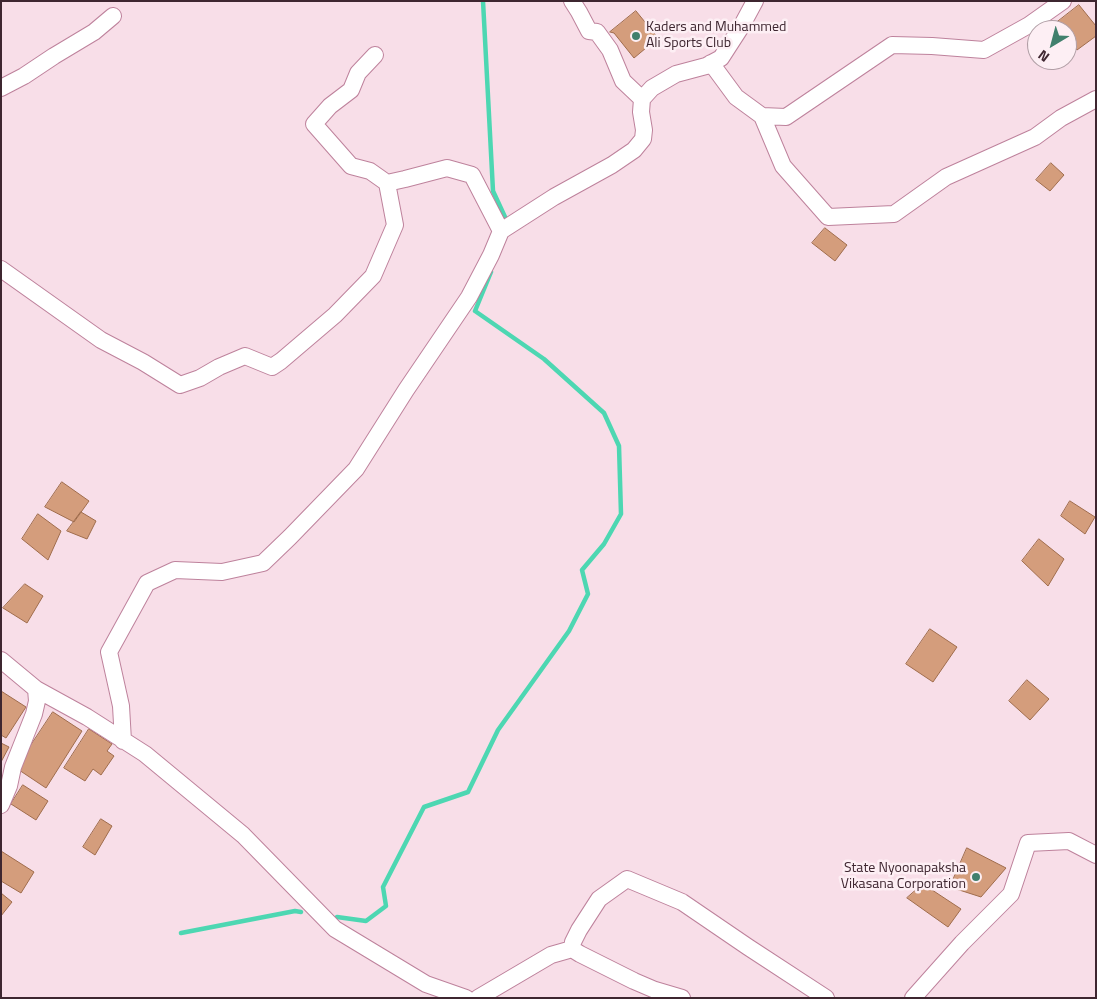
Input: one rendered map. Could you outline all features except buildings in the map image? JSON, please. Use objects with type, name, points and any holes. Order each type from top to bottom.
[{"type":"street","points":[[572,1],[580,12],[589,31],[597,32],[610,50],[623,81],[642,99]]},
{"type":"street","points":[[123,740],[121,706],[109,652],[147,583],[175,570],[222,572],[263,563],[356,470],[406,390],[469,297],[501,231],[634,150],[643,139],[642,99],[652,88],[676,74],[706,66],[722,58],[755,1]]},
{"type":"street","points":[[762,116],[786,117],[892,44],[984,50],[1029,25],[1063,1]]},
{"type":"street","points":[[1,88],[24,76],[94,32],[113,16]]},
{"type":"street","points":[[375,55],[358,73],[351,90],[330,106],[314,124],[351,166],[370,171],[387,182],[447,168],[472,176],[501,231]]},
{"type":"street","points":[[711,63],[736,97],[762,116],[783,166],[828,217],[894,214],[946,177],[1035,137],[1061,118],[1096,99]]},
{"type":"street","points":[[1,270],[101,340],[143,362],[180,385],[200,378],[219,367],[245,356],[272,367],[336,315],[373,276],[395,225],[387,182]]},
{"type":"street","points":[[1,660],[36,689],[87,717],[145,754],[243,835],[335,929],[426,984],[466,998]]},
{"type":"street","points":[[1,805],[34,714],[37,701],[36,689]]},
{"type":"street","points":[[913,998],[962,943],[1011,894],[1028,843],[1070,841],[1096,855]]},
{"type":"street","points":[[572,949],[579,930],[599,898],[627,879],[682,902],[826,998]]},
{"type":"street","points":[[478,998],[551,955],[572,949],[654,990],[682,998]]},
{"type":"waterway","points":[[483,1],[493,191],[505,217]]},
{"type":"waterway","points":[[337,917],[366,921],[386,906],[383,887],[424,807],[468,792],[498,730],[569,631],[588,594],[582,570],[604,544],[621,514],[619,446],[604,413],[544,359],[475,311],[491,272]]},
{"type":"waterway","points":[[181,933],[295,911],[301,912]]},
{"type":"place","name":"Kaders and Muhammed Ali Sports Club","points":[[636,36]]},
{"type":"place","name":"State Nyoonapaksha Vikasana Corporation","points":[[976,877]]}]
